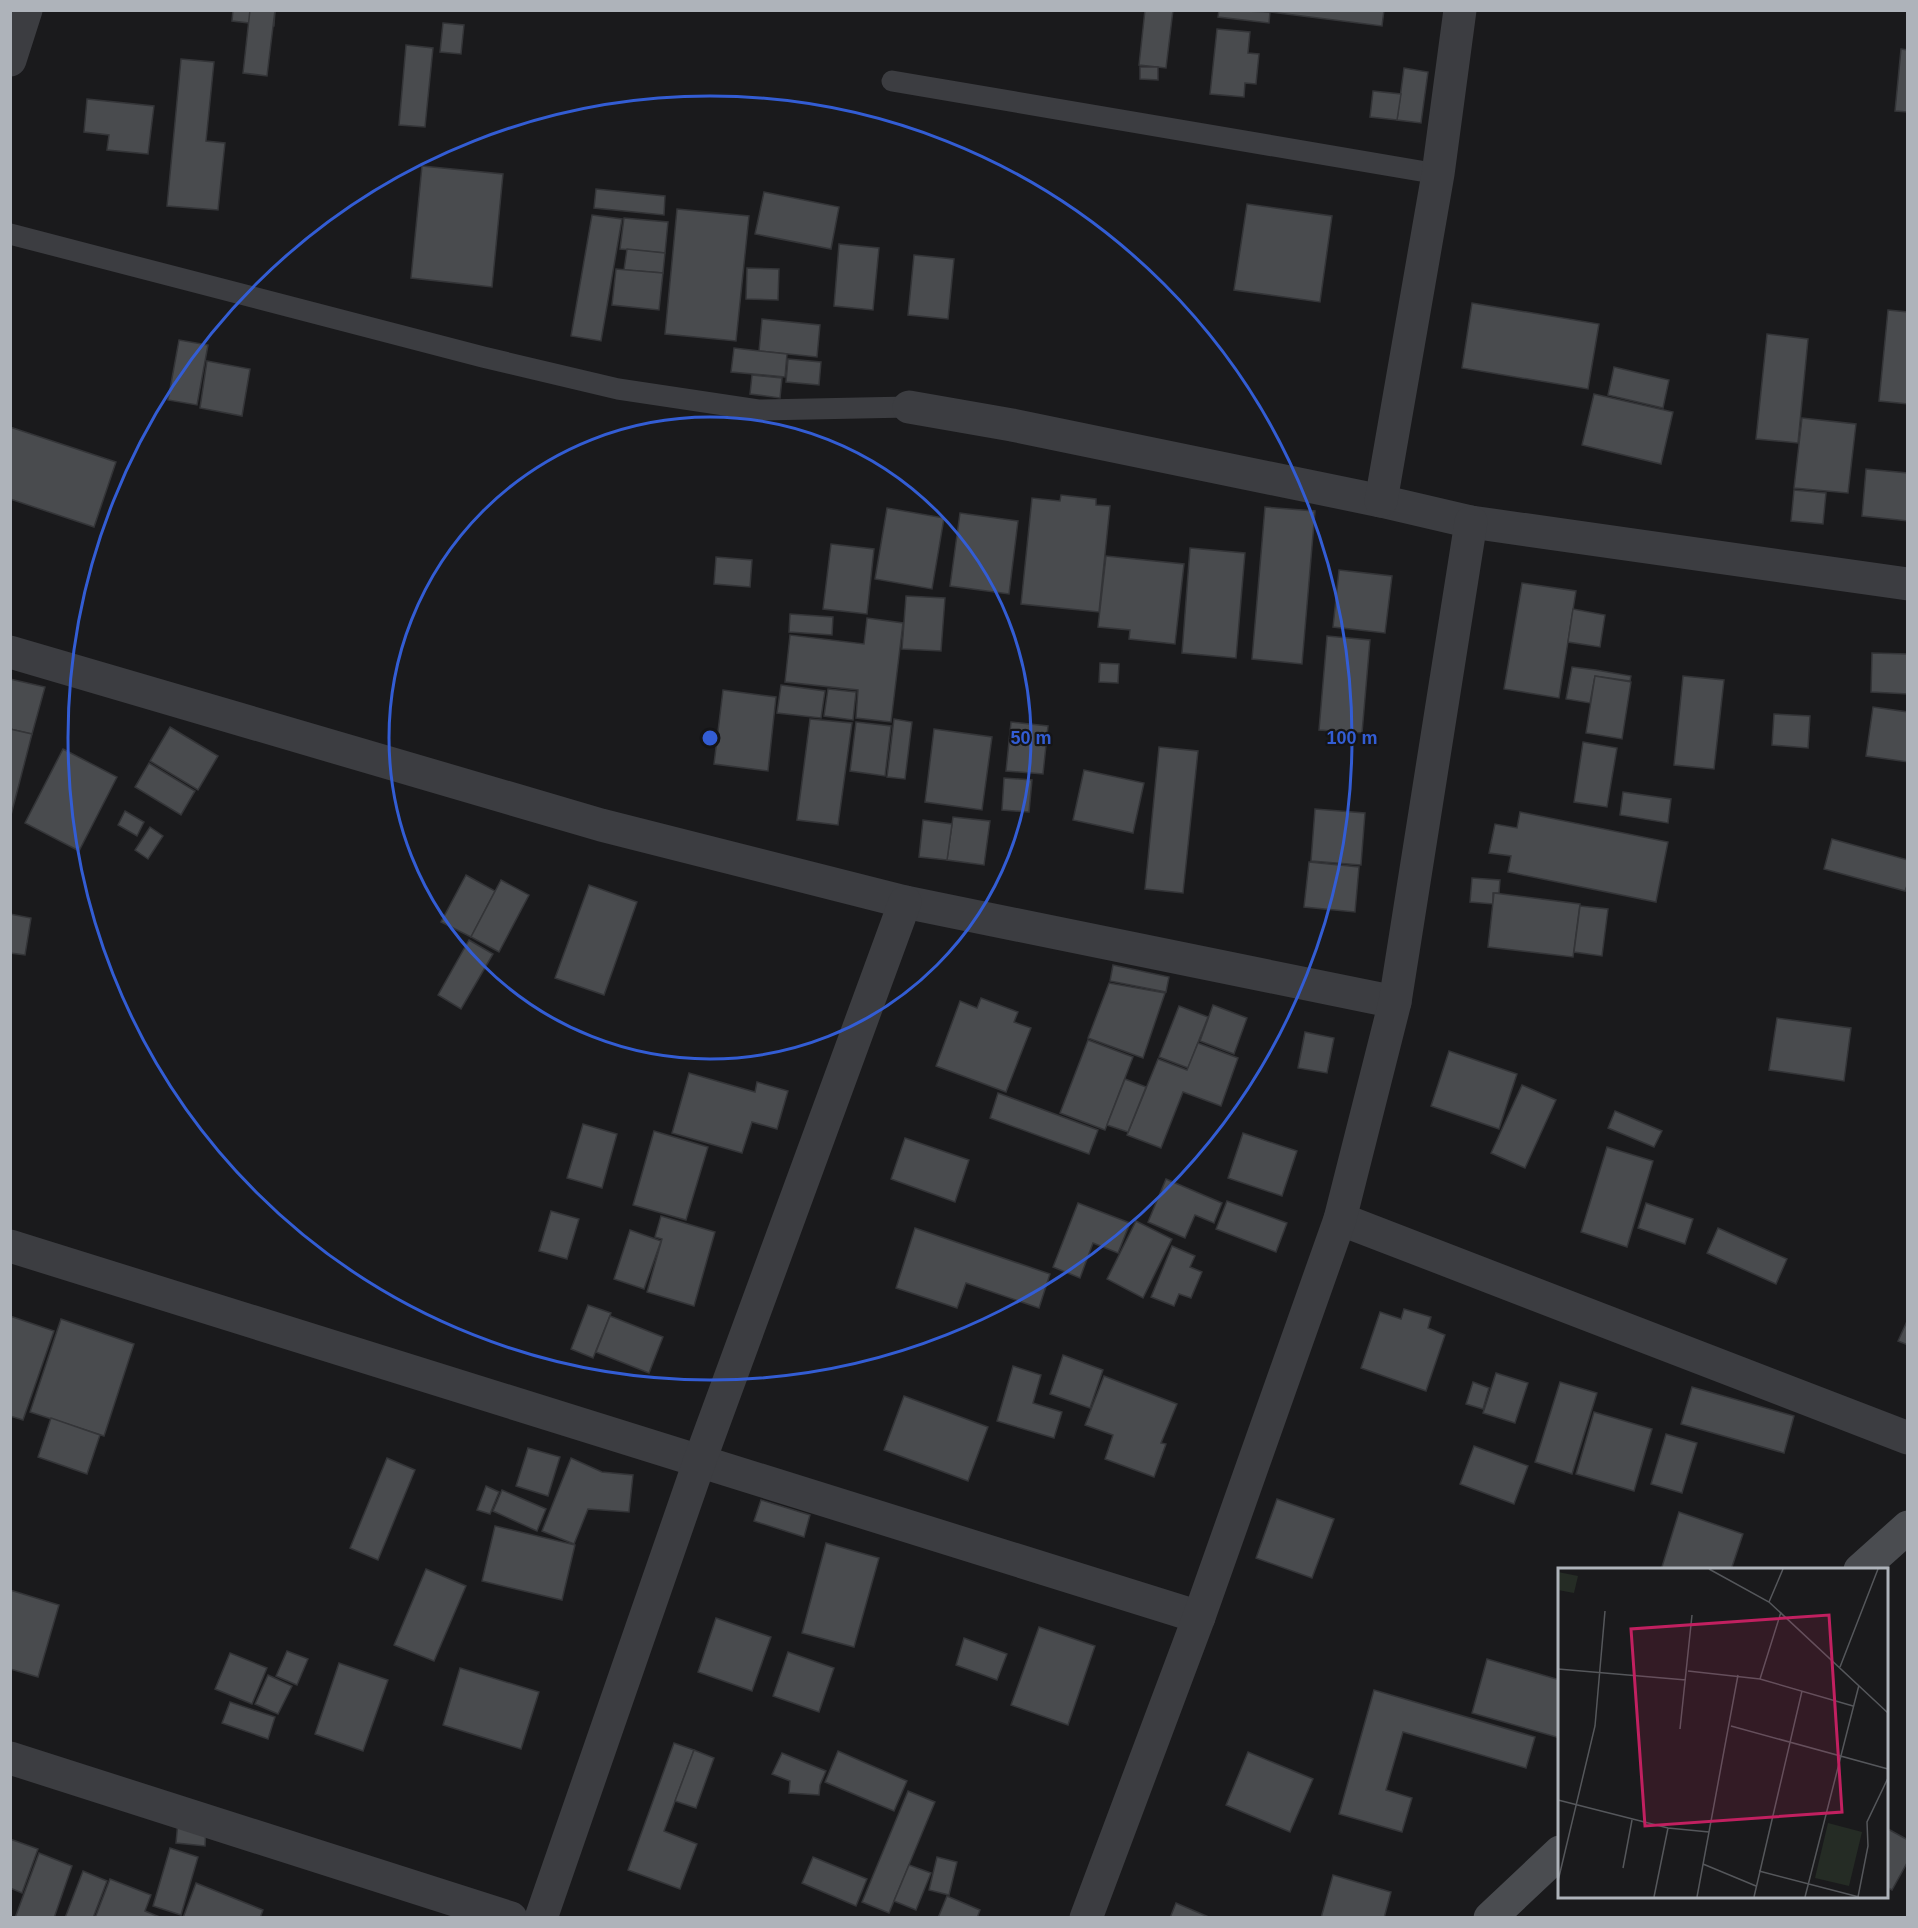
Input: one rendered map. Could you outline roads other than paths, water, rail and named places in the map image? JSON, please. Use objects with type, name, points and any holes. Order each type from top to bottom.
[{"type":"street","points":[[10,60],[26,10]]},
{"type":"street","points":[[1381,501],[1438,174],[1460,10]]},
{"type":"street","points":[[909,407],[1011,425],[1381,501],[1471,522],[1908,584]]},
{"type":"street","points":[[1086,1917],[1199,1617],[1340,1219],[1395,1002],[1471,522]]},
{"type":"street","points":[[10,652],[601,825],[905,902],[1395,1002]]},
{"type":"street","points":[[541,1917],[700,1460],[905,902]]},
{"type":"street","points":[[1340,1219],[1908,1438]]},
{"type":"street","points":[[10,1246],[1199,1617]]},
{"type":"street","points":[[1861,1568],[1908,1527]]},
{"type":"street","points":[[10,1758],[511,1917]]},
{"type":"street","points":[[1490,1917],[1558,1854]]},
{"type":"lane","points":[[892,81],[1438,174]]},
{"type":"lane","points":[[10,234],[483,357],[618,389],[758,410],[909,407]]}]
